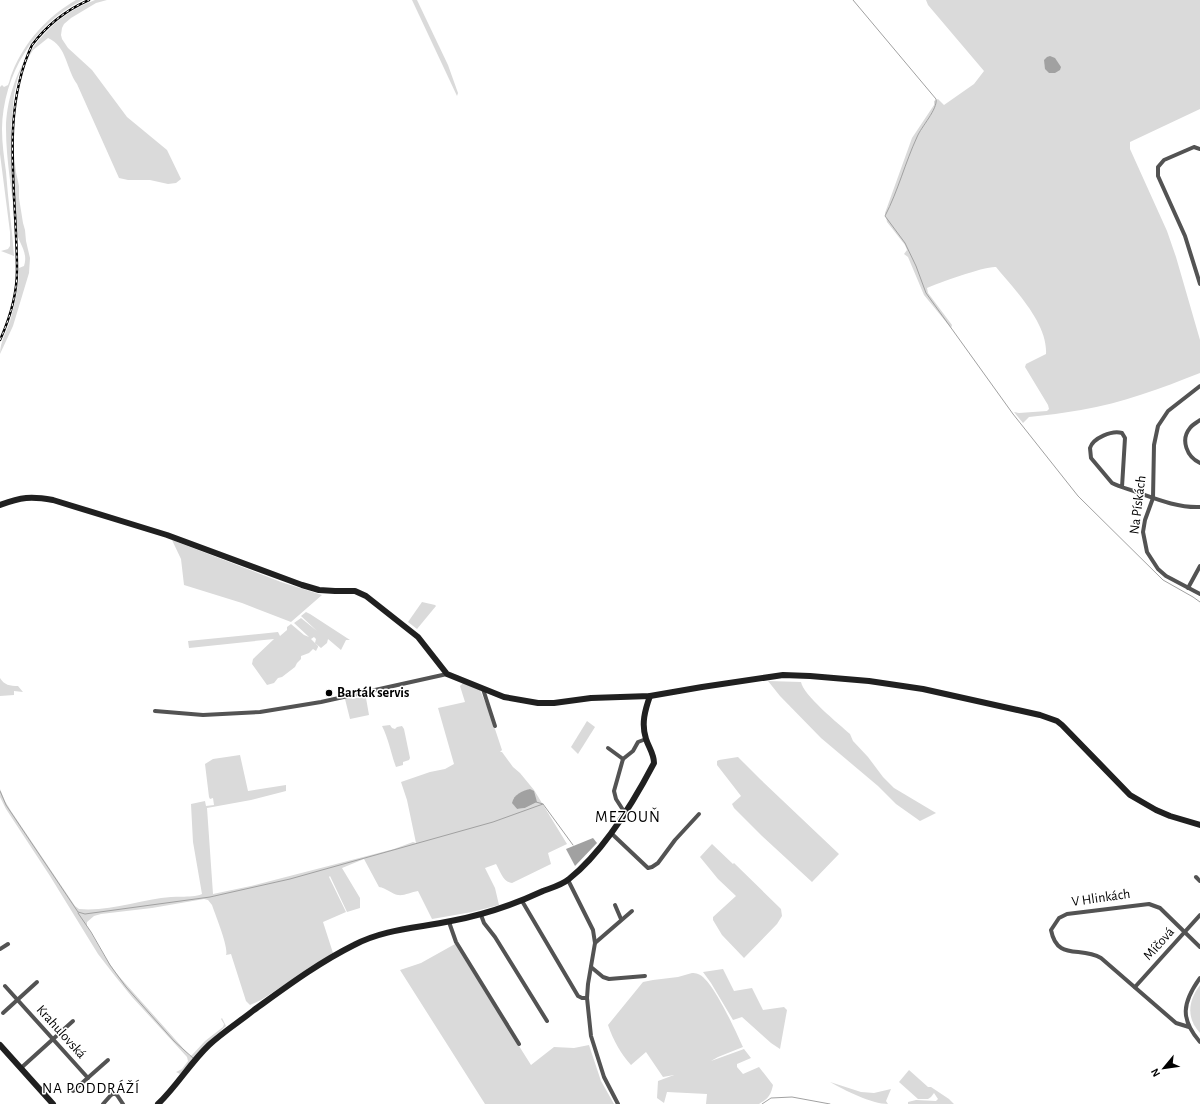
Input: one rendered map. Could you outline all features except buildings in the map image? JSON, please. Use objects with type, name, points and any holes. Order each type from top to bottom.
[{"type":"street","points":[[1200,144],[1164,160],[1158,167],[1158,176],[1185,236],[1200,284]]},
{"type":"street","points":[[1194,147],[1200,149]]},
{"type":"street","name":"Na Pískách","points":[[1200,386],[1168,411],[1158,426],[1154,445],[1153,498],[1144,526],[1144,538],[1147,552],[1153,563],[1162,573],[1200,594]]},
{"type":"street","points":[[1200,420],[1190,428],[1185,440],[1187,451],[1190,456],[1193,460],[1200,463]]},
{"type":"street","points":[[1122,487],[1125,438],[1122,433],[1115,432],[1095,439],[1090,445],[1089,451],[1091,458],[1110,482],[1122,487],[1153,498],[1178,505],[1200,507]]},
{"type":"street","points":[[0,505],[29,497],[53,500],[167,535],[302,586],[319,590],[355,591],[366,596],[418,637],[448,674],[504,697],[538,703],[554,703],[592,698],[650,696],[783,675],[810,676],[923,689],[1040,715],[1062,725],[1124,791],[1152,808],[1170,816],[1200,825]]},
{"type":"street","points":[[1188,588],[1200,566]]},
{"type":"street","points":[[155,711],[203,715],[260,712],[321,702],[448,674]]},
{"type":"street","points":[[483,689],[496,726]]},
{"type":"street","points":[[158,1104],[176,1084],[197,1056],[209,1044],[327,960],[355,944],[394,931],[449,922],[481,914],[522,901],[568,880],[611,833],[635,799],[654,763],[652,752],[646,739],[644,715],[650,696]]},
{"type":"street","points":[[625,813],[616,799],[614,791],[623,759],[633,751],[638,742],[646,739]]},
{"type":"street","points":[[608,748],[623,759]]},
{"type":"street","points":[[611,833],[648,868],[658,863],[675,840],[699,814]]},
{"type":"street","points":[[1196,877],[1200,881]]},
{"type":"street","points":[[568,880],[593,930],[595,943],[587,998],[591,1036],[598,1063],[618,1104]]},
{"type":"street","points":[[522,901],[578,996],[587,998]]},
{"type":"street","name":"V Hlinkách","points":[[1189,1027],[1176,1023],[1135,987],[1096,956],[1086,952],[1066,951],[1058,946],[1053,938],[1052,930],[1059,918],[1067,914],[1149,904],[1160,908],[1200,947]]},
{"type":"street","points":[[615,905],[621,919]]},
{"type":"street","points":[[595,943],[632,911]]},
{"type":"street","points":[[481,914],[484,923],[547,1021]]},
{"type":"street","name":"Míčová","points":[[1135,987],[1200,915]]},
{"type":"street","points":[[449,922],[456,942],[519,1044]]},
{"type":"street","points":[[0,949],[8,944]]},
{"type":"street","points":[[591,967],[603,977],[610,979],[645,976]]},
{"type":"street","points":[[1200,978],[1190,993],[1187,1002],[1186,1018],[1189,1027],[1200,1042]]},
{"type":"street","name":"Krahulovská","points":[[3,1013],[37,982]]},
{"type":"street","name":"Krahulovská","points":[[5,986],[88,1078]]},
{"type":"street","points":[[20,1068],[73,1021]]},
{"type":"street","points":[[0,1046],[51,1103]]},
{"type":"street","name":"Krahulovská","points":[[73,1091],[108,1060]]},
{"type":"street","points":[[103,1104],[114,1093],[123,1104]]},
{"type":"shaded area","points":[[76,0],[83,0],[65,10],[50,22],[36,37],[24,53],[8,89],[4,109],[2,134],[14,256],[1,251],[8,249],[10,246],[10,232],[0,154],[0,87],[2,85],[4,87],[8,85],[17,61],[30,40],[46,22]]},
{"type":"shaded area","points":[[95,0],[107,0],[96,3],[64,24],[61,35],[62,39],[68,48],[92,70],[127,117],[167,150],[181,179],[176,183],[168,184],[150,180],[128,180],[119,178],[73,78],[66,58],[59,46],[48,38],[33,50],[18,77],[14,95],[11,129],[19,186],[19,198],[30,258],[29,273],[13,326],[0,354],[2,341],[10,321],[15,302],[19,268],[24,266],[25,261],[24,251],[16,229],[7,154],[6,129],[8,108],[13,88],[21,69],[31,51],[44,34],[59,20],[76,9]]},
{"type":"shaded area","points":[[412,0],[417,0],[448,65],[458,93],[457,96]]},
{"type":"shaded area","points":[[926,0],[1200,0],[1200,109],[1130,142],[1130,149],[1167,231],[1176,257],[1200,340],[1200,373],[1127,399],[1081,410],[1029,417],[1023,423],[1014,412],[1047,411],[1049,409],[1025,367],[1026,364],[1046,354],[1042,330],[1020,296],[996,267],[990,267],[972,272],[927,288],[928,293],[952,325],[951,328],[924,295],[908,257],[904,254],[907,250],[905,245],[887,222],[885,213],[912,138],[934,105],[934,101],[938,99],[944,105],[974,84],[984,71],[928,5]]},
{"type":"shaded area","points":[[1050,56],[1055,58],[1061,67],[1060,70],[1055,73],[1049,73],[1045,69],[1044,60]]},
{"type":"shaded area","points":[[172,540],[281,582],[322,595],[291,622],[242,603],[184,585],[181,559]]},
{"type":"shaded area","points":[[422,602],[436,606],[417,629],[408,622]]},
{"type":"shaded area","points":[[306,612],[350,640],[346,640],[341,650],[328,639],[327,643],[321,648],[315,643],[318,646],[316,651],[313,649],[309,653],[301,656],[301,659],[295,667],[282,677],[278,678],[274,683],[267,685],[252,664],[253,659],[274,639],[189,648],[188,641],[278,632],[280,636],[291,624],[304,635],[309,637],[294,623],[301,618],[317,631],[301,616]],"holes":[[[314,637],[316,639],[315,643],[311,639]]]},
{"type":"shaded area","points":[[0,678],[8,685],[18,686],[23,692],[14,691],[14,695],[0,696]]},
{"type":"shaded area","points":[[768,681],[801,682],[803,688],[814,702],[850,734],[853,741],[894,788],[936,813],[920,821],[896,804],[878,786],[821,738],[780,696]]},
{"type":"shaded area","points":[[463,683],[480,690],[502,750],[500,752],[502,752],[513,767],[534,790],[567,844],[548,853],[551,864],[512,883],[506,881],[496,864],[485,868],[495,888],[499,905],[472,912],[432,919],[418,891],[398,895],[379,887],[364,859],[342,868],[360,898],[360,908],[347,912],[330,876],[329,877],[346,912],[323,922],[333,953],[261,1000],[250,1005],[246,1001],[231,954],[226,955],[226,946],[212,905],[208,900],[204,899],[94,916],[87,922],[87,926],[105,957],[116,973],[190,1056],[205,1041],[223,1027],[224,1024],[221,1019],[222,1018],[226,1026],[202,1049],[180,1074],[176,1072],[182,1069],[188,1061],[187,1057],[132,997],[98,954],[50,876],[6,809],[0,797],[0,789],[11,811],[75,906],[79,909],[102,909],[160,898],[195,896],[202,894],[193,842],[191,804],[205,801],[206,806],[214,805],[213,798],[210,799],[209,797],[205,764],[213,759],[240,755],[248,791],[286,785],[286,791],[251,800],[207,808],[213,894],[251,886],[394,849],[413,842],[416,843],[407,800],[401,782],[430,772],[445,769],[454,764],[438,708],[465,702],[460,686]],"holes":[[[530,789],[537,802],[525,808],[517,809],[514,805],[517,795]]]},
{"type":"shaded area","points":[[364,696],[366,698],[369,715],[350,719],[345,699]]},
{"type":"shaded area","points":[[587,721],[595,727],[578,754],[571,747]]},
{"type":"shaded area","points":[[390,725],[395,729],[402,726],[404,729],[410,758],[409,760],[403,762],[403,765],[396,767],[382,726]]},
{"type":"shaded area","points":[[738,757],[839,854],[812,882],[734,808],[732,804],[741,796],[717,765],[717,761]]},
{"type":"shaded area","points":[[530,789],[534,791],[537,802],[525,808],[517,809],[512,803],[516,795]]},
{"type":"shaded area","points":[[593,838],[597,843],[575,866],[566,849]]},
{"type":"shaded area","points":[[712,844],[733,864],[734,863],[781,909],[782,916],[777,924],[744,958],[722,935],[713,920],[713,917],[736,896],[718,879],[700,857]]},
{"type":"shaded area","points":[[455,944],[531,1065],[554,1047],[574,1048],[589,1045],[601,1081],[614,1104],[485,1104],[400,970],[421,963]]},
{"type":"shaded area","points":[[723,969],[734,991],[752,988],[763,1010],[784,1007],[787,1010],[780,1049],[771,1043],[742,1017],[733,1020],[703,972]]},
{"type":"shaded area","points":[[692,973],[704,978],[717,995],[743,1047],[711,1061],[744,1049],[751,1058],[737,1064],[737,1067],[743,1074],[759,1067],[773,1085],[769,1096],[759,1104],[706,1104],[707,1094],[667,1092],[664,1103],[657,1098],[658,1081],[674,1075],[663,1077],[646,1052],[631,1065],[615,1041],[608,1025],[643,982],[678,977]]},
{"type":"shaded area","points":[[1200,985],[1200,1033],[1192,1021],[1190,1009],[1193,997]]},
{"type":"shaded area","points":[[909,1070],[928,1087],[931,1087],[954,1104],[908,1104],[908,1102],[916,1100],[936,1101],[938,1099],[934,1093],[928,1099],[918,1099],[899,1082]]},
{"type":"shaded area","points":[[830,1082],[861,1092],[874,1093],[891,1089],[886,1101],[888,1104],[866,1099]]},
{"type":"waterway","points":[[853,0],[936,99],[934,108],[919,133],[885,216],[905,243],[916,266],[926,293],[1013,414],[1078,496],[1163,580],[1200,602]]},
{"type":"waterway","points":[[0,791],[6,805],[78,912],[85,914],[210,897],[290,879],[493,822],[543,804],[573,845]]},
{"type":"waterway","points":[[536,802],[543,804]]},
{"type":"waterway","points":[[78,913],[110,965],[126,987],[174,1041],[193,1058]]},
{"type":"waterway","points":[[762,1104],[771,1098],[792,1097],[830,1104]]},
{"type":"railway","points":[[0,340],[12,306],[17,279],[12,154],[16,98],[22,71],[32,45],[44,31],[72,8],[89,0]]},
{"type":"place","name":"Barták servis","points":[[329,693]]},
{"type":"district","name":"MEZOUŇ","points":[[628,817]]},
{"type":"district","name":"NA PODDRÁŽÍ","points":[[91,1088]]}]
